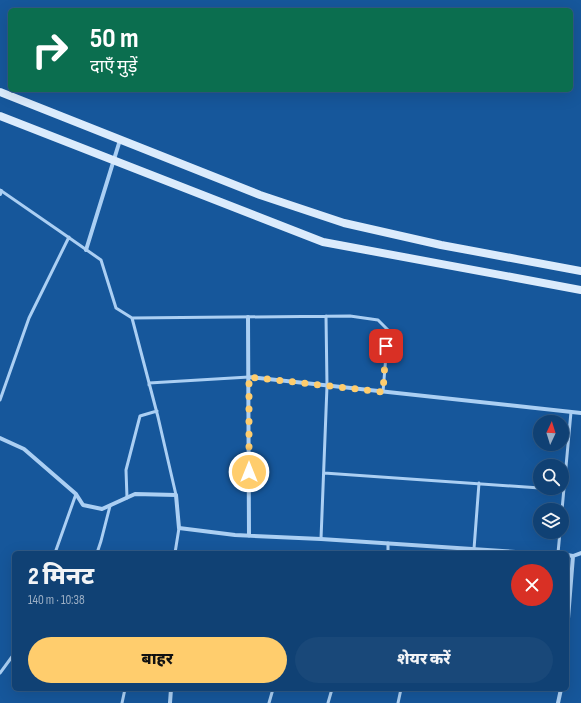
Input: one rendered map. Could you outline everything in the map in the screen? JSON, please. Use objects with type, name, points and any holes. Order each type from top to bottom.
[{"type":"main road","points":[[0,92],[260,195],[344,223],[441,245],[581,271]]},
{"type":"main road","points":[[0,116],[323,242],[581,290]]},
{"type":"street","points":[[86,250],[120,139]]},
{"type":"street","points":[[248,316],[249,536]]},
{"type":"street","points":[[249,377],[581,413]]},
{"type":"street","points":[[0,438],[24,449],[76,494],[83,505],[102,509],[135,494],[176,495],[179,528],[249,536],[388,543],[474,549],[483,551]]},
{"type":"street","points":[[569,556],[581,553]]},
{"type":"street","points":[[569,606],[573,556]]},
{"type":"street","points":[[170,703],[171,691]]},
{"type":"street","points":[[558,703],[561,691]]},
{"type":"lane","points":[[0,192],[69,237],[101,260],[116,308],[132,318],[350,316],[378,320],[388,330],[383,392]]},
{"type":"lane","points":[[0,400],[29,318],[69,237]]},
{"type":"lane","points":[[322,539],[327,386],[326,316]]},
{"type":"lane","points":[[132,318],[157,411],[176,495]]},
{"type":"lane","points":[[149,384],[249,377]]},
{"type":"lane","points":[[126,498],[126,470],[140,416],[157,411]]},
{"type":"lane","points":[[567,459],[571,412]]},
{"type":"lane","points":[[324,473],[533,488]]},
{"type":"lane","points":[[474,549],[479,484]]},
{"type":"lane","points":[[56,551],[76,494]]},
{"type":"lane","points":[[98,551],[102,541],[110,506]]},
{"type":"lane","points":[[175,551],[179,528]]},
{"type":"lane","points":[[558,551],[559,539]]},
{"type":"lane","points":[[388,543],[388,551]]},
{"type":"lane","points":[[0,672],[12,657]]},
{"type":"lane","points":[[122,703],[125,691]]},
{"type":"lane","points":[[269,703],[272,691]]},
{"type":"lane","points":[[328,703],[331,691]]},
{"type":"lane","points":[[398,703],[401,691]]},
{"type":"route","points":[[249,472],[249,377],[383,392],[386,346]]}]
